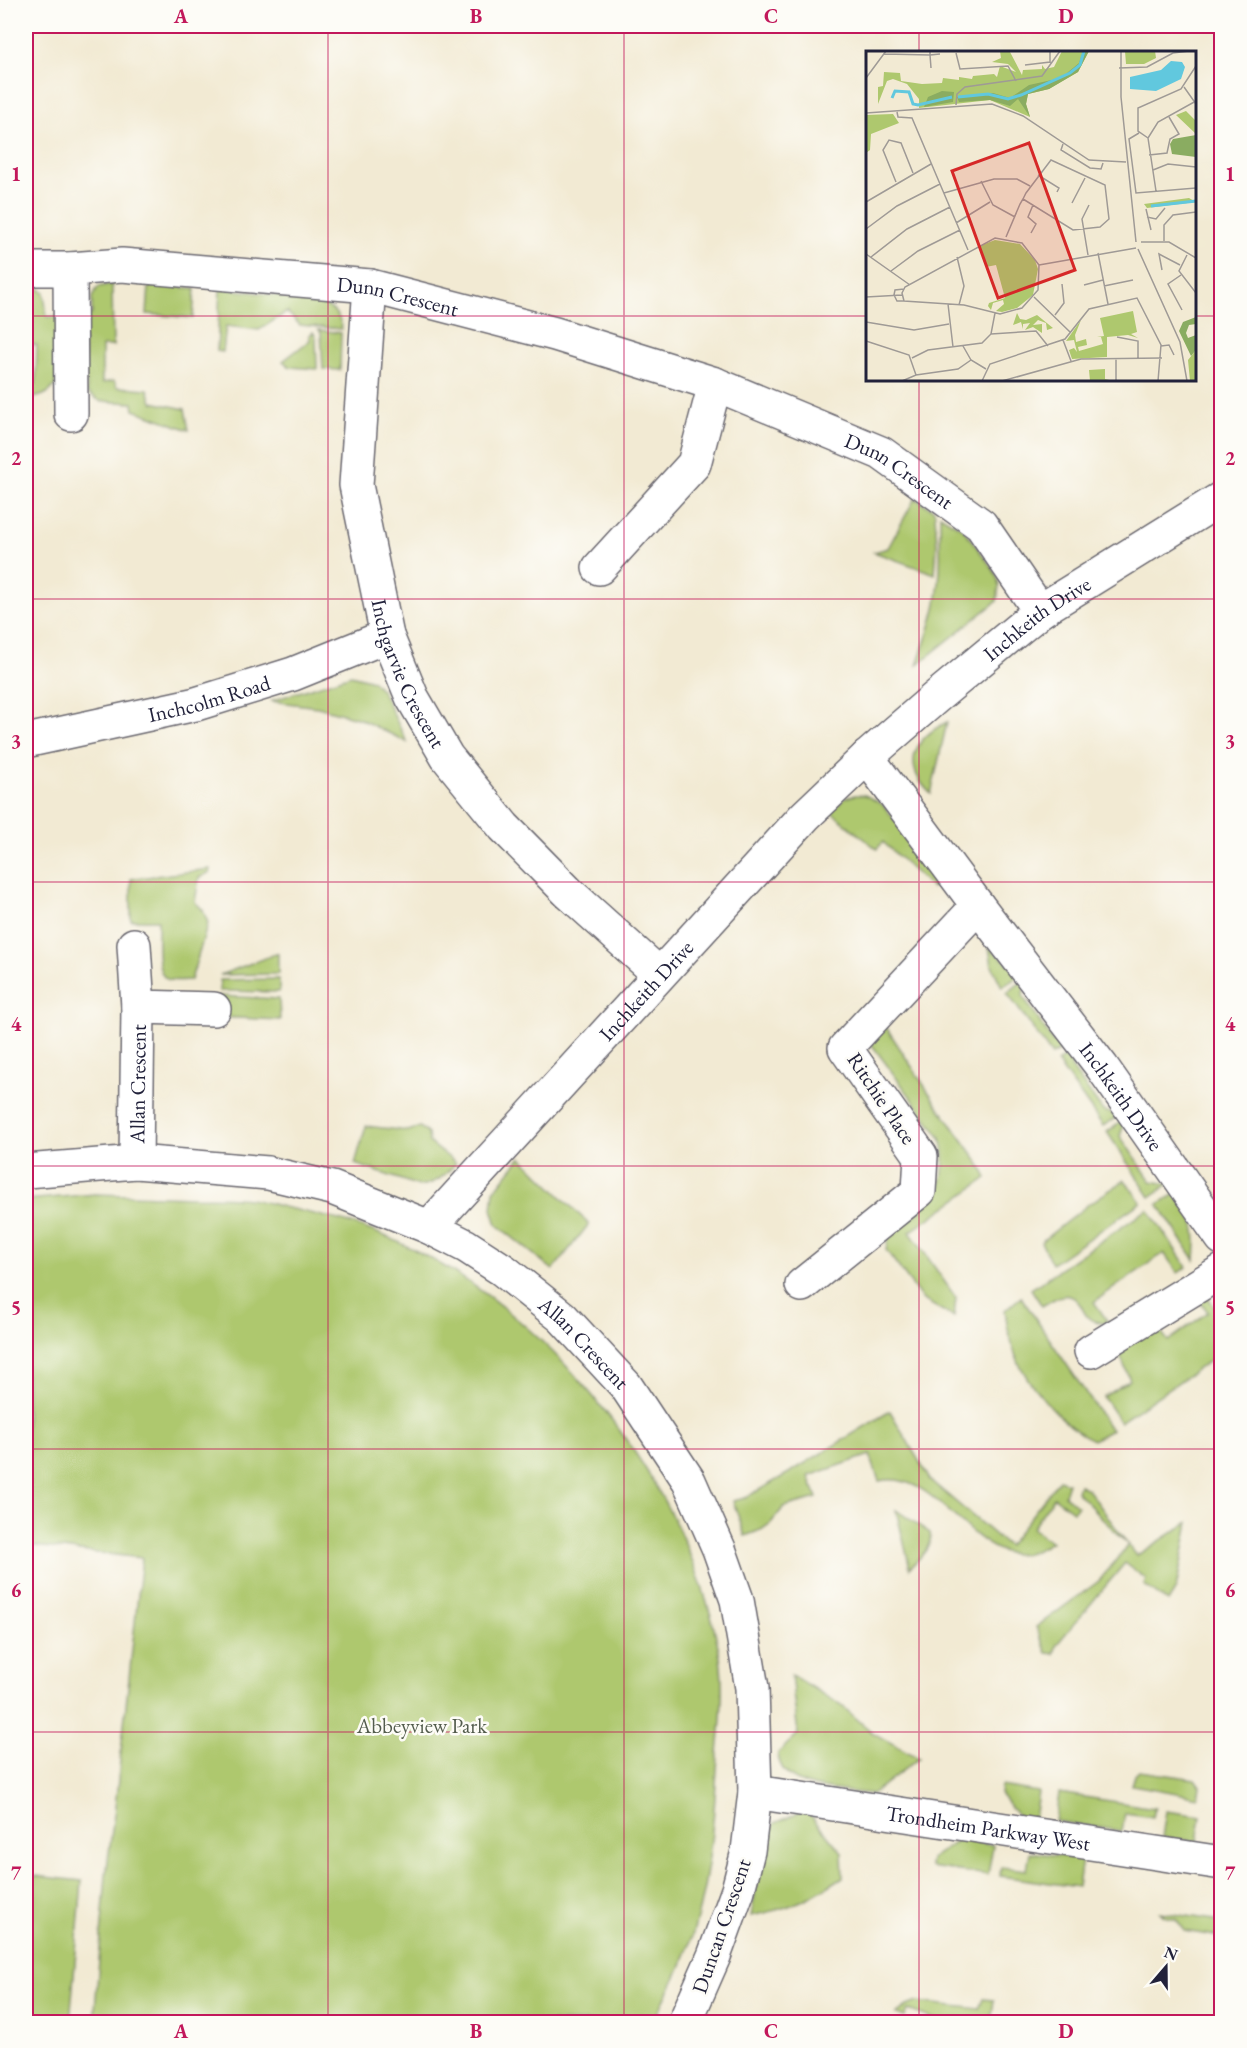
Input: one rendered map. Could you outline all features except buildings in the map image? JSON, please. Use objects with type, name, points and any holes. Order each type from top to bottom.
[{"type":"street","name":"Dunn Crescent","points":[[26,269],[70,269],[123,265],[370,286],[555,334],[715,384],[881,453],[981,525],[1040,611]]},
{"type":"street","points":[[70,269],[71,414]]},
{"type":"street","name":"Inchgarvie Crescent","points":[[370,286],[356,485],[387,636],[412,697],[447,757],[504,827],[568,892],[659,974]]},
{"type":"street","points":[[599,568],[694,464],[715,384]]},
{"type":"street","name":"Inchkeith Drive","points":[[429,1227],[805,816],[867,757],[1040,611],[1218,506]]},
{"type":"street","name":"Inchcolm Road","points":[[26,741],[196,704],[293,674],[387,636]]},
{"type":"street","name":"Inchkeith Drive","points":[[867,757],[1102,1067],[1221,1238]]},
{"type":"street","name":"Ritchie Place","points":[[802,1284],[918,1191],[921,1156],[845,1048],[978,906]]},
{"type":"street","name":"Allan Crescent","points":[[134,945],[138,1007],[136,1162]]},
{"type":"street","name":"Allan Crescent","points":[[138,1007],[214,1009]]},
{"type":"street","name":"Allan Crescent","points":[[26,1171],[136,1162],[268,1173],[332,1188],[429,1227],[466,1246],[503,1270],[562,1317],[626,1386],[689,1481],[718,1549],[737,1600],[752,1688],[755,1792]]},
{"type":"street","points":[[1089,1349],[1221,1271]]},
{"type":"street","name":"Trondheim Parkway West","points":[[755,1792],[1221,1863]]},
{"type":"street","name":"Duncan Crescent","points":[[685,2022],[704,1982],[738,1890],[748,1851],[755,1792]]},
{"type":"green space","points":[[112,284],[113,346],[102,346],[102,383],[114,381],[117,387],[148,389],[152,402],[185,409],[189,430],[134,410],[133,403],[100,401],[87,392],[82,315],[92,314],[92,297],[98,287]]},
{"type":"green space","points":[[36,286],[44,293],[47,317],[59,316],[56,384],[39,397],[26,399],[26,381],[36,383],[37,345],[26,344],[28,287]]},
{"type":"green space","points":[[149,286],[195,288],[193,318],[147,314]]},
{"type":"green space","points":[[220,288],[315,300],[337,314],[341,329],[300,325],[287,312],[259,330],[226,326],[223,352],[217,351]]},
{"type":"green space","points":[[319,330],[341,333],[340,370],[323,369]]},
{"type":"green space","points":[[313,332],[316,337],[317,369],[290,367],[283,361],[310,340],[309,336]]},
{"type":"green space","points":[[915,498],[934,510],[937,545],[935,574],[874,552],[888,548]]},
{"type":"green space","points":[[940,515],[963,529],[991,566],[997,576],[999,586],[997,601],[917,665],[928,634],[938,592]]},
{"type":"green space","points":[[351,675],[373,681],[382,691],[407,742],[360,719],[318,707],[271,701]]},
{"type":"green space","points":[[947,722],[931,794],[916,773],[915,754],[926,736]]},
{"type":"green space","points":[[865,795],[882,804],[939,873],[938,880],[932,888],[883,842],[877,849],[831,812],[845,798]]},
{"type":"green space","points":[[210,869],[210,872],[199,878],[195,902],[203,910],[208,923],[191,980],[167,979],[160,969],[158,920],[131,920],[131,879]]},
{"type":"green space","points":[[989,947],[1021,975],[1002,987],[992,966]]},
{"type":"green space","points":[[278,953],[278,974],[220,975]]},
{"type":"green space","points":[[279,979],[279,992],[219,991],[220,980]]},
{"type":"green space","points":[[1025,979],[1023,996],[1053,1042],[1071,1044],[1052,1055],[1007,993]]},
{"type":"green space","points":[[219,996],[279,999],[280,1020],[217,1017]]},
{"type":"green space","points":[[882,1021],[935,1102],[978,1161],[987,1178],[910,1232],[956,1298],[954,1317],[923,1300],[886,1250],[889,1233],[924,1207],[937,1191],[942,1176],[944,1152],[941,1138],[872,1045],[873,1033]]},
{"type":"green space","points":[[1075,1050],[1071,1067],[1103,1111],[1120,1115],[1103,1126],[1057,1062]]},
{"type":"green space","points":[[1126,1119],[1120,1136],[1151,1181],[1169,1184],[1150,1197],[1107,1132]]},
{"type":"green space","points":[[366,1126],[408,1131],[420,1127],[428,1134],[429,1142],[456,1163],[440,1179],[419,1186],[355,1164]]},
{"type":"green space","points":[[521,1157],[589,1224],[553,1270],[497,1225],[492,1209],[494,1191]]},
{"type":"green space","points":[[1125,1180],[1141,1202],[1052,1264],[1041,1242],[1090,1203]]},
{"type":"green space","name":"Abbeyview Park","points":[[95,1194],[228,1197],[255,1200],[346,1222],[412,1248],[475,1286],[533,1333],[587,1388],[633,1450],[671,1515],[701,1583],[719,1651],[722,1677],[715,1799],[705,1884],[687,1951],[653,2022],[94,2022],[106,1875],[142,1558],[26,1545],[26,1200]]},
{"type":"green space","points":[[1175,1194],[1194,1224],[1195,1260],[1158,1204]]},
{"type":"green space","points":[[1148,1209],[1187,1267],[1178,1273],[1164,1253],[1094,1302],[1108,1322],[1096,1322],[1090,1319],[1079,1303],[1070,1296],[1061,1296],[1042,1306],[1031,1289]]},
{"type":"green space","points":[[1204,1292],[1221,1316],[1221,1353],[1120,1422],[1103,1397],[1130,1380],[1120,1355],[1124,1343],[1154,1322],[1168,1341],[1208,1312],[1194,1293]]},
{"type":"green space","points":[[1021,1297],[1111,1430],[1093,1440],[1082,1435],[1045,1401],[1027,1378],[1015,1354],[1005,1310]]},
{"type":"green space","points":[[890,1411],[930,1480],[1008,1546],[1059,1480],[1068,1483],[1064,1495],[1078,1506],[1073,1511],[1054,1497],[1032,1528],[1051,1542],[1026,1553],[1004,1552],[983,1541],[924,1491],[903,1481],[879,1481],[870,1455],[809,1476],[817,1498],[784,1507],[771,1523],[745,1536],[733,1501],[745,1498],[794,1470]]},
{"type":"green space","points":[[1079,1485],[1088,1489],[1136,1556],[1189,1522],[1176,1589],[1168,1602],[1144,1585],[1146,1579],[1125,1563],[1057,1644],[1054,1654],[1047,1653],[1036,1627],[1099,1581],[1128,1545],[1077,1492]]},
{"type":"green space","points":[[896,1510],[930,1533],[927,1548],[910,1568]]},
{"type":"green space","points":[[791,1675],[841,1705],[873,1733],[919,1758],[872,1794],[815,1787],[789,1775],[781,1766],[778,1753],[798,1734]]},
{"type":"green space","points":[[1139,1771],[1195,1779],[1200,1786],[1198,1797],[1132,1785]]},
{"type":"green space","points":[[1001,1786],[1038,1792],[1034,1819],[1018,1816],[1000,1794]]},
{"type":"green space","points":[[1059,1793],[1155,1808],[1153,1817],[1125,1813],[1122,1831],[1055,1821]]},
{"type":"green space","points":[[806,1810],[842,1852],[843,1877],[800,1902],[751,1916],[765,1840],[775,1823]]},
{"type":"green space","points":[[1166,1811],[1201,1816],[1197,1842],[1162,1837]]},
{"type":"green space","points":[[958,1840],[993,1845],[988,1875],[930,1867],[931,1859]]},
{"type":"green space","points":[[1030,1852],[1082,1859],[1078,1887],[1000,1876],[1001,1867],[1027,1870]]},
{"type":"green space","points":[[26,1875],[82,1881],[70,2022],[26,2022]]},
{"type":"green space","points":[[1160,1912],[1221,1921],[1221,1937],[1185,1931],[1176,1919],[1164,1916]]},
{"type":"green space","points":[[983,1999],[994,2000],[991,2022],[943,2022],[908,2010],[905,2017],[896,2014],[917,2002],[979,2009]]}]
